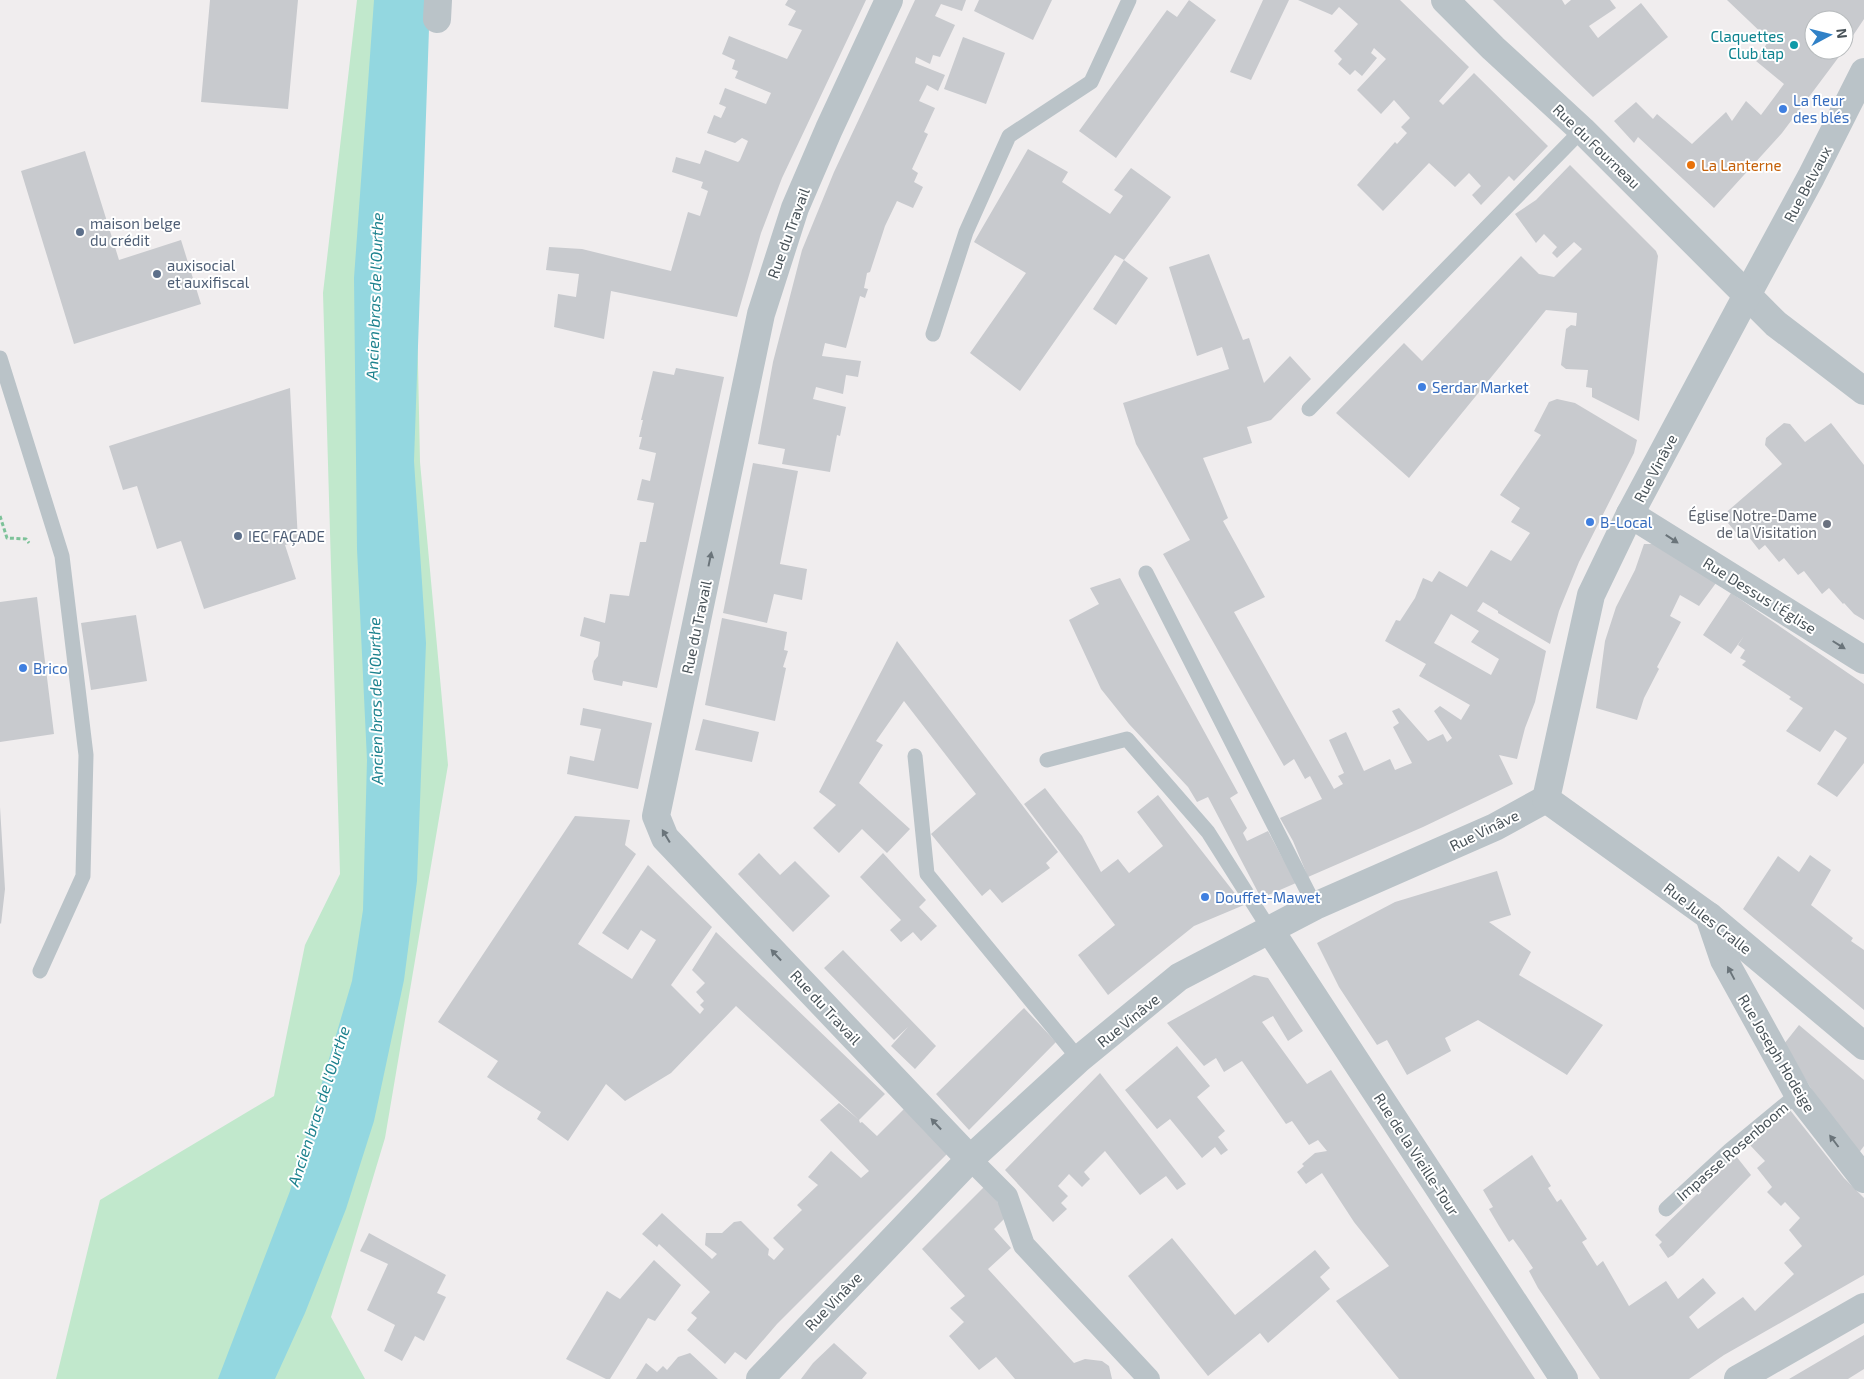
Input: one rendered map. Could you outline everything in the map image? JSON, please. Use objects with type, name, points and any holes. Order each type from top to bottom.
[{"type":"street","name":"Rue du Travail","points":[[889,0],[828,129],[795,208],[761,314],[656,816],[665,838],[970,1159]]},
{"type":"street","name":"Rue du Fourneau","points":[[1445,0],[1492,48],[1582,130],[1776,324],[1864,391]]},
{"type":"street","name":"Rue Belvaux","points":[[1747,295],[1812,177],[1864,72]]},
{"type":"street","name":"Rue Vinâve","points":[[760,1379],[970,1159],[1080,1059],[1180,977],[1315,906],[1495,827],[1546,799],[1591,595],[1630,514],[1747,295]]},
{"type":"street","name":"Rue Dessus l'Église","points":[[1630,514],[1864,660]]},
{"type":"street","name":"Rue Jules Cralle","points":[[1546,799],[1709,916],[1864,1046]]},
{"type":"street","name":"Rue Joseph Hodeige","points":[[1709,916],[1724,960],[1798,1094],[1864,1179]]},
{"type":"street","name":"Rue de la Vieille-Tour","points":[[1270,930],[1564,1379]]},
{"type":"street","points":[[970,1159],[1007,1196],[1024,1245],[1149,1379]]},
{"type":"street","points":[[1738,1379],[1864,1307]]},
{"type":"lane","points":[[933,334],[966,232],[1009,136],[1091,82],[1129,0]]},
{"type":"lane","points":[[1309,409],[1582,130]]},
{"type":"lane","points":[[0,358],[62,556],[86,755],[83,876],[40,971]]},
{"type":"lane","points":[[1146,573],[1315,906]]},
{"type":"lane","points":[[1048,760],[1127,738],[1208,832],[1270,930]]},
{"type":"lane","points":[[915,756],[927,874],[1080,1059]]},
{"type":"lane","name":"Impasse Rosenboom","points":[[1666,1209],[1730,1150],[1798,1094]]},
{"type":"green space","points":[[357,0],[419,0],[416,266],[420,462],[448,765],[385,1138],[331,1317],[365,1379],[56,1379],[100,1200],[274,1096],[305,945],[340,874],[323,293]]},
{"type":"water","name":"Ancien bras de l'Ourthe","points":[[374,0],[430,0],[414,461],[426,643],[417,881],[404,980],[374,1121],[346,1209],[305,1313],[275,1379],[218,1379],[290,1191],[352,981],[363,910],[367,760],[357,549],[354,278]]},
{"type":"building","points":[[210,0],[298,0],[288,109],[201,102]]},
{"type":"building","points":[[788,0],[866,0],[782,178],[761,233],[737,317],[611,291],[604,339],[554,327],[558,294],[576,297],[579,274],[546,270],[549,247],[582,249],[671,271],[688,212],[700,216],[708,191],[701,188],[703,182],[672,172],[676,157],[700,164],[705,150],[738,162],[740,160],[748,141],[742,138],[735,143],[707,133],[714,115],[721,118],[726,107],[719,104],[725,88],[766,104],[771,93],[735,78],[738,71],[732,69],[735,60],[722,54],[729,36],[787,59],[802,30],[788,25],[796,11],[785,5]]},
{"type":"building","points":[[915,0],[966,0],[962,11],[941,4],[935,16],[955,25],[940,57],[933,55],[930,64],[916,57],[915,63],[945,75],[938,91],[927,85],[919,101],[935,108],[924,132],[928,134],[912,169],[918,173],[914,182],[923,187],[913,208],[897,201],[885,226],[870,272],[867,273],[864,288],[868,289],[865,298],[860,296],[846,348],[825,343],[822,356],[861,361],[858,377],[846,375],[843,394],[816,387],[813,399],[846,407],[840,436],[837,435],[830,472],[782,464],[785,449],[758,444],[773,362],[802,250],[834,172]]},
{"type":"building","points":[[979,0],[1052,0],[1033,40],[974,11]]},
{"type":"building","points":[[1189,0],[1216,20],[1116,158],[1079,131],[1167,10],[1177,17]]},
{"type":"building","points":[[1263,0],[1289,0],[1251,80],[1230,72]]},
{"type":"building","points":[[1298,0],[1400,0],[1469,67],[1439,101],[1443,105],[1474,73],[1548,146],[1514,181],[1509,176],[1481,205],[1472,195],[1481,186],[1469,173],[1455,187],[1429,163],[1383,211],[1357,185],[1395,142],[1397,144],[1407,133],[1401,127],[1410,118],[1394,100],[1381,114],[1357,90],[1386,59],[1374,48],[1371,53],[1377,58],[1362,76],[1355,70],[1350,75],[1338,64],[1342,59],[1334,51],[1358,24],[1339,7],[1332,15]]},
{"type":"building","points":[[1493,0],[1562,0],[1565,5],[1571,0],[1610,0],[1616,8],[1589,26],[1598,38],[1641,3],[1668,37],[1593,97]]},
{"type":"building","points":[[1727,0],[1864,0],[1864,19],[1854,34],[1854,10],[1804,10],[1804,60],[1837,60],[1782,133],[1714,208],[1638,137],[1634,143],[1614,121],[1636,102],[1653,119],[1657,114],[1692,144],[1726,112],[1732,121],[1746,101],[1761,115],[1784,84],[1756,61],[1769,40]]},
{"type":"building","points":[[963,37],[1005,53],[986,104],[944,89]]},
{"type":"building","points":[[1028,149],[1068,172],[1062,182],[1110,214],[1123,196],[1114,190],[1131,168],[1171,197],[1124,260],[1115,255],[1020,391],[970,353],[1026,273],[974,242]]},
{"type":"building","points":[[85,151],[119,260],[181,240],[201,304],[74,344],[21,171]]},
{"type":"building","points":[[1570,165],[1656,251],[1658,256],[1639,421],[1592,397],[1592,388],[1586,387],[1588,370],[1566,369],[1561,365],[1566,329],[1571,325],[1576,326],[1577,313],[1546,310],[1409,478],[1336,413],[1404,343],[1422,361],[1521,256],[1539,274],[1554,277],[1582,249],[1574,242],[1557,258],[1552,253],[1557,247],[1544,234],[1536,243],[1515,214],[1536,200]]},
{"type":"building","points":[[1209,254],[1243,340],[1249,338],[1264,383],[1290,356],[1311,379],[1271,420],[1247,427],[1252,443],[1203,458],[1228,518],[1223,521],[1265,597],[1234,612],[1334,789],[1343,784],[1338,776],[1344,773],[1329,740],[1346,732],[1364,771],[1390,759],[1395,770],[1412,763],[1393,727],[1399,723],[1392,711],[1399,708],[1428,741],[1443,734],[1447,742],[1452,738],[1434,711],[1440,706],[1461,720],[1470,705],[1419,676],[1426,664],[1385,641],[1396,620],[1400,621],[1415,598],[1423,578],[1432,582],[1439,571],[1467,587],[1491,550],[1511,561],[1530,533],[1511,522],[1520,508],[1500,495],[1541,435],[1534,431],[1549,402],[1557,399],[1575,403],[1637,440],[1634,453],[1579,562],[1559,611],[1550,644],[1483,602],[1477,611],[1546,651],[1535,702],[1525,728],[1517,759],[1499,755],[1513,784],[1423,827],[1308,877],[1293,841],[1280,818],[1322,799],[1310,776],[1305,779],[1294,759],[1284,766],[1163,554],[1190,540],[1136,444],[1123,403],[1229,369],[1222,347],[1197,356],[1169,267]],"holes":[[[1451,614],[1479,631],[1471,642],[1499,659],[1491,675],[1434,643]]]},
{"type":"building","points":[[1124,260],[1148,278],[1116,325],[1093,309]]},
{"type":"building","points":[[676,368],[724,377],[657,688],[623,681],[622,686],[594,680],[592,671],[594,661],[598,656],[600,642],[580,636],[584,617],[605,623],[610,594],[629,596],[640,542],[646,542],[654,503],[637,500],[642,479],[650,481],[656,453],[639,449],[642,437],[639,437],[643,420],[641,420],[653,371],[674,375]]},
{"type":"building","points":[[290,388],[298,541],[285,545],[296,579],[204,609],[181,541],[157,549],[137,486],[123,490],[109,446]]},
{"type":"building","name":"Église Notre-Dame de la Visitation","points":[[1784,423],[1790,424],[1805,442],[1831,423],[1864,465],[1864,620],[1843,604],[1829,588],[1822,594],[1804,571],[1798,575],[1784,558],[1779,562],[1765,545],[1759,550],[1745,532],[1739,536],[1722,516],[1782,464],[1765,445],[1766,438]]},
{"type":"building","points":[[753,463],[798,471],[780,564],[807,569],[802,600],[774,594],[767,623],[723,613]]},
{"type":"building","points":[[1644,544],[1658,544],[1716,583],[1699,606],[1680,595],[1670,616],[1681,622],[1657,667],[1659,669],[1644,698],[1637,720],[1596,708],[1605,641],[1616,607],[1635,570]]},
{"type":"building","points":[[1120,578],[1238,793],[1230,798],[1247,828],[1243,833],[1247,841],[1268,831],[1296,883],[1261,898],[1208,797],[1197,802],[1188,787],[1129,724],[1101,689],[1069,620],[1099,604],[1090,588]]},
{"type":"building","points":[[1731,593],[1864,684],[1864,763],[1837,797],[1817,784],[1847,738],[1835,730],[1820,752],[1786,731],[1803,708],[1789,699],[1791,697],[1742,665],[1746,661],[1740,658],[1745,650],[1738,645],[1744,636],[1731,654],[1703,635]]},
{"type":"building","name":"Brico","points":[[37,597],[54,734],[0,742],[0,602]]},
{"type":"building","points":[[136,615],[147,681],[91,690],[81,623]]},
{"type":"building","points":[[722,618],[787,632],[784,650],[788,651],[783,667],[786,668],[775,721],[705,705]]},
{"type":"building","points":[[897,641],[1058,852],[1046,863],[1050,868],[1002,903],[990,889],[982,896],[931,834],[976,794],[904,701],[876,741],[883,745],[859,783],[910,829],[887,853],[862,829],[839,853],[813,828],[836,805],[819,792]]},
{"type":"building","points":[[583,708],[652,723],[638,789],[567,774],[570,756],[594,761],[601,729],[580,725]]},
{"type":"building","points":[[703,719],[759,732],[752,762],[695,750]]},
{"type":"building","points":[[1045,788],[1082,836],[1101,872],[1118,859],[1129,873],[1163,846],[1137,812],[1158,795],[1244,905],[1194,926],[1108,995],[1078,955],[1115,925],[1024,804]]},
{"type":"building","points":[[0,807],[5,889],[1,924],[0,923]]},
{"type":"building","points":[[575,816],[630,820],[625,845],[636,854],[578,944],[632,979],[656,940],[641,930],[628,950],[602,933],[648,865],[712,927],[671,985],[700,1014],[704,1009],[700,1005],[704,1001],[696,992],[705,983],[692,970],[716,932],[885,1094],[859,1120],[736,1006],[671,1073],[625,1101],[606,1084],[568,1141],[537,1119],[541,1112],[487,1077],[498,1061],[438,1022]]},
{"type":"building","points":[[759,853],[780,875],[795,861],[830,896],[793,932],[738,874]]},
{"type":"building","points":[[883,853],[926,900],[919,907],[937,926],[921,941],[913,932],[901,942],[890,930],[901,920],[860,877]]},
{"type":"building","points":[[1810,855],[1831,870],[1811,905],[1853,938],[1851,941],[1864,950],[1864,1010],[1743,909],[1778,856],[1799,872]]},
{"type":"building","points":[[1497,871],[1511,915],[1489,922],[1531,952],[1519,975],[1603,1025],[1567,1075],[1478,1020],[1445,1038],[1451,1051],[1407,1075],[1387,1040],[1377,1045],[1339,987],[1317,943],[1395,902]]},
{"type":"building","points":[[843,950],[936,1046],[915,1069],[891,1046],[908,1027],[894,1040],[824,968]]},
{"type":"building","points":[[1254,975],[1268,978],[1303,1031],[1288,1041],[1273,1016],[1262,1022],[1307,1084],[1331,1070],[1535,1379],[1399,1379],[1336,1301],[1389,1266],[1354,1222],[1322,1173],[1306,1184],[1297,1172],[1304,1166],[1302,1164],[1315,1153],[1327,1151],[1318,1140],[1309,1145],[1292,1121],[1286,1124],[1242,1061],[1224,1072],[1216,1058],[1204,1066],[1167,1023]]},
{"type":"building","points":[[1024,1008],[1056,1042],[969,1130],[936,1094]]},
{"type":"building","points":[[1799,1025],[1864,1080],[1864,1146],[1858,1154],[1840,1136],[1784,1044]]},
{"type":"building","points":[[1177,1046],[1210,1086],[1197,1097],[1225,1131],[1218,1137],[1228,1150],[1221,1155],[1215,1147],[1202,1158],[1170,1119],[1157,1129],[1125,1090]]},
{"type":"building","points":[[1100,1073],[1186,1184],[1177,1190],[1166,1176],[1140,1195],[1105,1151],[1084,1172],[1090,1179],[1082,1187],[1069,1174],[1058,1186],[1068,1196],[1061,1203],[1067,1209],[1053,1222],[1005,1170]]},
{"type":"building","points":[[839,1103],[860,1123],[862,1122],[877,1136],[904,1109],[949,1152],[777,1324],[746,1360],[735,1352],[725,1364],[687,1330],[697,1318],[691,1313],[710,1292],[659,1244],[657,1247],[642,1234],[662,1213],[712,1259],[717,1254],[705,1245],[706,1233],[722,1233],[734,1222],[741,1221],[769,1249],[768,1255],[774,1260],[784,1249],[773,1238],[802,1210],[797,1205],[818,1185],[808,1177],[831,1151],[861,1178],[869,1171],[820,1120]]},
{"type":"building","points":[[1790,1110],[1844,1178],[1864,1198],[1864,1275],[1724,1355],[1689,1379],[1600,1379],[1538,1288],[1529,1271],[1533,1268],[1513,1239],[1509,1242],[1499,1226],[1489,1209],[1493,1207],[1483,1190],[1532,1155],[1551,1186],[1548,1188],[1557,1202],[1561,1199],[1587,1239],[1582,1242],[1597,1266],[1603,1261],[1629,1306],[1666,1281],[1678,1299],[1703,1278],[1716,1293],[1689,1317],[1698,1329],[1743,1297],[1755,1311],[1794,1274],[1784,1263],[1802,1246],[1789,1230],[1800,1218],[1785,1202],[1781,1206],[1767,1192],[1772,1187],[1757,1168],[1765,1161],[1748,1143]]},
{"type":"building","points":[[1736,1156],[1751,1175],[1668,1258],[1659,1245],[1662,1242],[1655,1235]]},
{"type":"building","points":[[986,1185],[1007,1216],[994,1229],[1011,1248],[988,1269],[1074,1363],[1085,1359],[1102,1361],[1109,1366],[1112,1379],[1015,1379],[996,1357],[979,1370],[949,1336],[964,1322],[950,1308],[965,1296],[922,1249]]},
{"type":"building","points":[[369,1233],[446,1275],[437,1293],[446,1297],[424,1341],[415,1336],[402,1361],[384,1351],[395,1325],[367,1310],[388,1264],[360,1251]]},
{"type":"building","points":[[1172,1238],[1235,1315],[1315,1250],[1330,1268],[1320,1277],[1330,1289],[1268,1343],[1260,1333],[1208,1376],[1128,1276]]},
{"type":"building","points":[[654,1260],[681,1285],[655,1321],[648,1318],[610,1379],[606,1379],[566,1359],[607,1291],[620,1299]]},
{"type":"building","points":[[1864,1335],[1864,1369],[1848,1379],[1789,1379]]},
{"type":"building","points":[[834,1343],[867,1373],[862,1379],[801,1379],[813,1363]]},
{"type":"building","points":[[690,1353],[718,1379],[636,1379],[646,1363],[657,1372],[663,1366],[667,1370],[678,1357]]},
{"type":"place","name":"Claquettes Club tap","points":[[1794,45]]},
{"type":"place","name":"La fleur des blés","points":[[1783,109]]},
{"type":"place","name":"La Lanterne","points":[[1691,165]]},
{"type":"place","name":"maison belge du crédit","points":[[80,232]]},
{"type":"place","name":"auxisocial et auxifiscal","points":[[157,274]]},
{"type":"place","name":"Serdar Market","points":[[1422,387]]},
{"type":"place","name":"B-Local","points":[[1590,522]]},
{"type":"place","name":"Église Notre-Dame de la Visitation","points":[[1827,524]]},
{"type":"place","name":"IEC FAÇADE","points":[[238,536]]},
{"type":"place","name":"Brico","points":[[23,668]]},
{"type":"place","name":"Douffet-Mawet","points":[[1205,897]]}]
